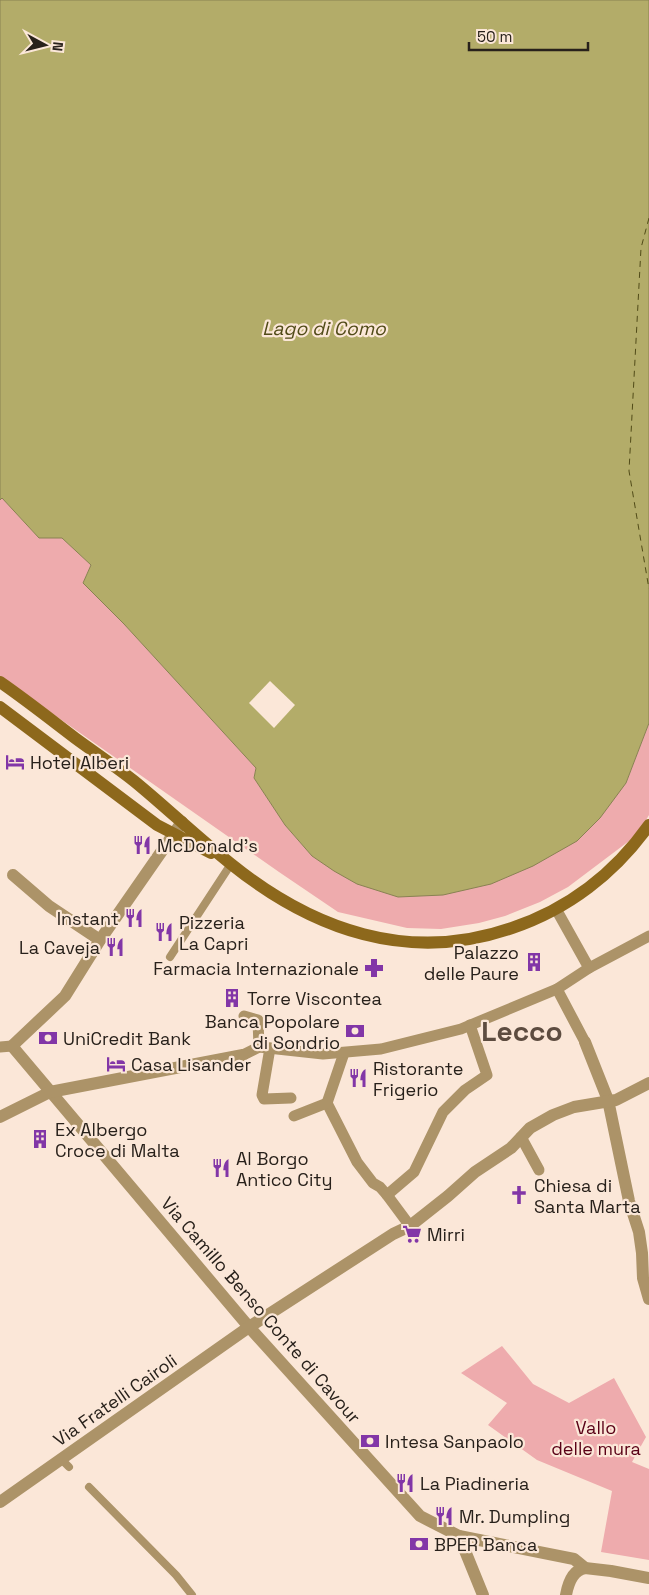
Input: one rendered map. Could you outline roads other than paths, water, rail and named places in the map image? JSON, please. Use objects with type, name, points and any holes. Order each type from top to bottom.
[{"type":"main road","points":[[0,682],[133,780],[229,863],[282,900],[307,914],[344,929],[390,940],[438,942],[476,938],[509,929],[556,910],[582,893],[608,871],[629,851],[649,825]]},
{"type":"main road","points":[[0,707],[157,825],[229,863]]},
{"type":"street","points":[[6,1046],[66,996],[100,940],[160,851],[182,822]]},
{"type":"street","points":[[13,876],[48,906],[100,940]]},
{"type":"street","points":[[556,910],[589,968]]},
{"type":"street","points":[[0,1117],[50,1092],[242,1055],[265,1048],[323,1054],[344,1053],[389,1047],[470,1025],[557,989],[589,968],[649,936]]},
{"type":"street","points":[[557,989],[585,1041],[608,1100],[629,1201],[639,1232],[643,1278],[649,1299]]},
{"type":"street","points":[[244,1016],[258,1020],[265,1048],[262,1095],[264,1099],[291,1098]]},
{"type":"street","points":[[387,1195],[414,1172],[443,1112],[464,1090],[487,1075],[470,1025]]},
{"type":"street","name":"Via Camillo Benso Conte di Cavour","points":[[6,1046],[50,1092],[249,1327],[420,1516],[459,1536],[574,1559],[585,1568]]},
{"type":"street","points":[[344,1053],[328,1103],[358,1162],[373,1183],[380,1187],[387,1195],[410,1226]]},
{"type":"street","name":"Via Fratelli Cairoli","points":[[0,1502],[65,1463],[249,1327],[394,1234],[410,1226],[475,1172],[511,1148],[530,1128],[553,1115],[574,1107],[616,1100],[649,1084]]},
{"type":"street","points":[[294,1116],[328,1103]]},
{"type":"street","points":[[521,1137],[540,1170]]},
{"type":"street","points":[[459,1536],[483,1595]]},
{"type":"street","points":[[566,1595],[571,1580],[580,1569],[612,1570],[649,1578]]},
{"type":"lane","points":[[170,956],[229,863]]},
{"type":"lane","points":[[89,1487],[176,1575],[192,1595]]},
{"type":"water","name":"Lago di Como","points":[[0,0],[649,0],[649,723],[626,783],[600,818],[577,841],[533,866],[491,884],[443,895],[398,897],[357,884],[334,871],[312,856],[285,825],[254,778],[256,768],[124,624],[83,583],[91,565],[62,538],[39,538],[2,498],[0,500]]},
{"type":"place","name":"Hotel Alberi","points":[[15,762]]},
{"type":"place","name":"McDonald's","points":[[142,845]]},
{"type":"place","name":"Instant","points":[[134,918]]},
{"type":"place","name":"Pizzeria La Capri","points":[[164,932]]},
{"type":"place","name":"La Caveja","points":[[115,947]]},
{"type":"place","name":"Palazzo delle Paure","points":[[534,962]]},
{"type":"place","name":"Farmacia Internazionale","points":[[374,968]]},
{"type":"place","name":"Torre Viscontea","points":[[232,998]]},
{"type":"place","name":"Banca Popolare di Sondrio","points":[[355,1031]]},
{"type":"place","name":"UniCredit Bank","points":[[48,1038]]},
{"type":"place","name":"Casa Lisander","points":[[116,1064]]},
{"type":"place","name":"Ristorante Frigerio","points":[[358,1078]]},
{"type":"place","name":"Ex Albergo Croce di Malta","points":[[40,1139]]},
{"type":"place","name":"Al Borgo Antico City","points":[[221,1168]]},
{"type":"place","name":"Chiesa di Santa Marta","points":[[519,1195]]},
{"type":"place","name":"Mirri","points":[[412,1234]]},
{"type":"place","name":"Intesa Sanpaolo","points":[[370,1441]]},
{"type":"place","name":"La Piadineria","points":[[405,1483]]},
{"type":"place","name":"Mr. Dumpling","points":[[444,1516]]},
{"type":"place","name":"BPER Banca","points":[[419,1544]]},
{"type":"district","name":"Lecco","points":[[522,1031]]},
{"type":"park label","name":"Vallo delle mura","points":[[596,1437]]}]
